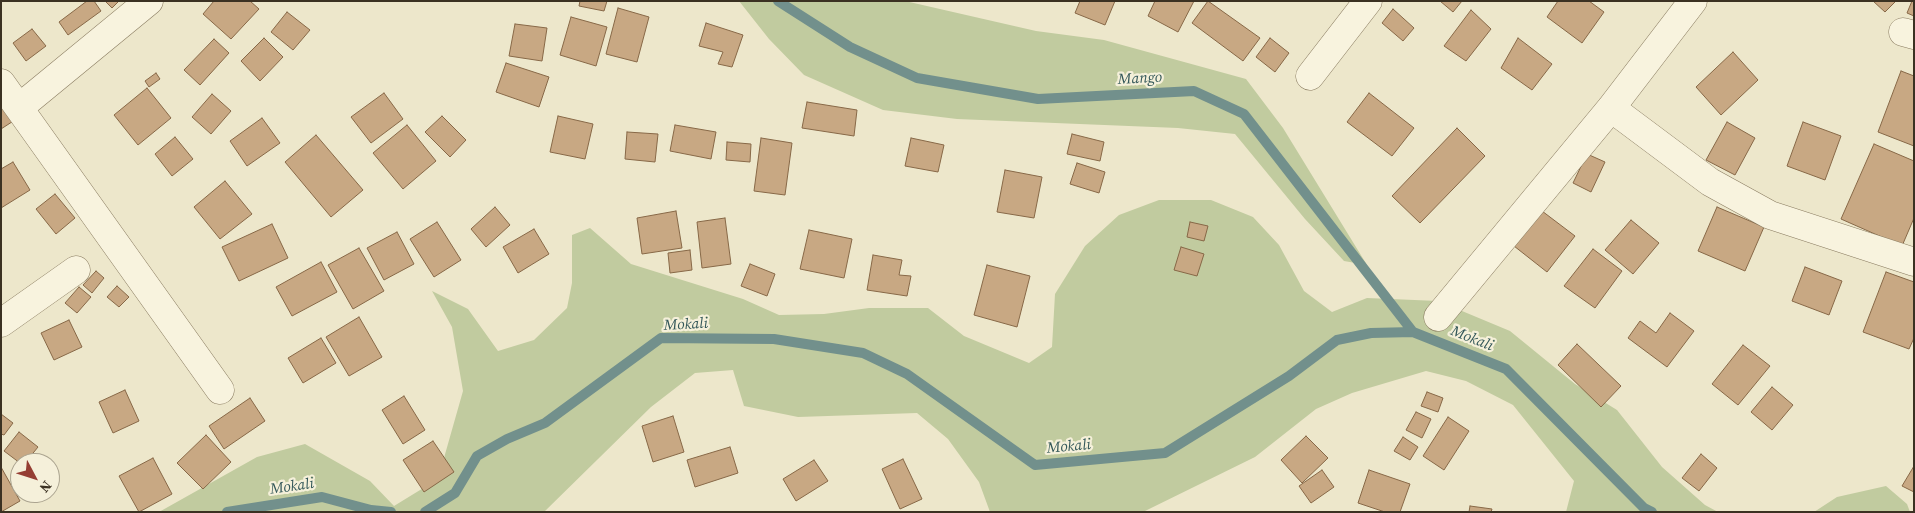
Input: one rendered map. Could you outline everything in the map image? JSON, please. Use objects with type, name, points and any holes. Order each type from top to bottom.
[{"type":"street","points":[[20,107],[150,1]]},
{"type":"street","points":[[1310,76],[1368,1]]},
{"type":"street","points":[[1438,317],[1611,108],[1692,1]]},
{"type":"street","points":[[1,83],[20,107],[220,390]]},
{"type":"street","points":[[1611,108],[1710,182],[1770,215],[1914,262]]},
{"type":"street","points":[[1,323],[76,270]]},
{"type":"green space","points":[[739,1],[905,1],[1036,31],[1104,40],[1246,79],[1283,128],[1367,265],[1344,261],[1305,219],[1235,134],[1178,128],[957,119],[883,110],[804,75],[769,39]]},
{"type":"green space","points":[[1159,200],[1211,200],[1253,217],[1279,245],[1304,291],[1332,312],[1367,298],[1438,301],[1510,331],[1575,384],[1617,410],[1662,467],[1705,505],[1718,512],[1566,512],[1574,481],[1513,405],[1466,381],[1426,371],[1352,393],[1316,409],[1255,457],[1143,512],[990,512],[979,482],[948,439],[917,413],[798,417],[744,406],[733,370],[695,373],[651,407],[544,512],[159,512],[257,457],[305,444],[370,481],[394,506],[438,479],[463,391],[452,327],[432,291],[468,309],[498,351],[534,340],[567,308],[572,283],[572,235],[590,228],[631,264],[743,299],[779,315],[824,314],[869,308],[928,308],[964,336],[1029,363],[1052,347],[1055,294],[1085,246],[1119,215]]},
{"type":"green space","points":[[1886,486],[1907,504],[1910,512],[1814,512],[1837,497]]},
{"type":"building","points":[[87,1],[94,1],[101,11],[68,35],[59,22]]},
{"type":"building","points":[[105,1],[119,1],[112,8]]},
{"type":"building","points":[[214,1],[250,1],[259,9],[231,39],[203,14]]},
{"type":"building","points":[[580,1],[607,1],[604,11],[579,6]]},
{"type":"building","points":[[1080,1],[1115,1],[1105,25],[1075,13]]},
{"type":"building","points":[[1155,1],[1194,1],[1178,32],[1148,16]]},
{"type":"building","points":[[1208,1],[1260,38],[1243,61],[1192,23]]},
{"type":"building","points":[[1440,1],[1462,1],[1453,12]]},
{"type":"building","points":[[1558,1],[1589,1],[1604,12],[1582,43],[1547,17]]},
{"type":"building","points":[[1873,1],[1896,1],[1885,12]]},
{"type":"building","points":[[1912,1],[1914,1],[1914,16],[1907,13]]},
{"type":"building","points":[[618,8],[649,17],[637,62],[606,54]]},
{"type":"building","points":[[1393,9],[1414,28],[1403,41],[1382,23]]},
{"type":"building","points":[[1471,10],[1491,29],[1466,61],[1444,46]]},
{"type":"building","points":[[287,12],[310,30],[293,50],[271,32]]},
{"type":"building","points":[[571,17],[607,27],[596,66],[560,55]]},
{"type":"building","points":[[706,23],[743,35],[732,67],[718,64],[723,52],[699,46]]},
{"type":"building","points":[[515,24],[547,28],[542,61],[509,56]]},
{"type":"building","points":[[32,29],[46,46],[26,61],[13,43]]},
{"type":"building","points":[[264,38],[283,57],[260,81],[241,61]]},
{"type":"building","points":[[1270,38],[1289,53],[1275,72],[1256,57]]},
{"type":"building","points":[[1518,38],[1552,64],[1532,90],[1501,68]]},
{"type":"building","points":[[214,39],[229,53],[200,85],[184,70]]},
{"type":"building","points":[[1733,52],[1758,80],[1721,115],[1696,87]]},
{"type":"building","points":[[506,63],[549,77],[539,107],[496,92]]},
{"type":"building","points":[[1901,71],[1914,76],[1914,146],[1878,132]]},
{"type":"building","points":[[156,73],[160,79],[149,87],[145,81]]},
{"type":"building","points":[[147,88],[171,118],[138,145],[114,115]]},
{"type":"building","points":[[1,92],[18,118],[1,129]]},
{"type":"building","points":[[384,93],[403,119],[371,143],[351,117]]},
{"type":"building","points":[[1369,93],[1414,128],[1392,156],[1347,122]]},
{"type":"building","points":[[212,94],[231,111],[211,134],[192,117]]},
{"type":"building","points":[[807,102],[857,110],[854,136],[802,128]]},
{"type":"building","points":[[442,116],[466,140],[450,157],[425,132]]},
{"type":"building","points":[[558,116],[593,124],[585,159],[550,152]]},
{"type":"building","points":[[262,118],[280,143],[247,166],[230,141]]},
{"type":"building","points":[[1727,122],[1755,138],[1735,175],[1706,160]]},
{"type":"building","points":[[1803,122],[1841,136],[1825,180],[1787,166]]},
{"type":"building","points":[[407,125],[436,161],[403,189],[373,153]]},
{"type":"building","points":[[675,125],[716,132],[711,159],[670,151]]},
{"type":"building","points":[[1457,128],[1485,156],[1420,223],[1392,196]]},
{"type":"building","points":[[627,132],[658,134],[655,162],[625,159]]},
{"type":"building","points":[[1072,134],[1104,142],[1100,161],[1067,154]]},
{"type":"building","points":[[316,135],[363,190],[331,217],[285,162]]},
{"type":"building","points":[[175,137],[193,159],[172,176],[155,154]]},
{"type":"building","points":[[761,138],[792,143],[785,195],[754,191]]},
{"type":"building","points":[[911,138],[944,145],[938,172],[905,166]]},
{"type":"building","points":[[727,142],[751,144],[750,162],[726,160]]},
{"type":"building","points":[[1874,144],[1914,161],[1914,218],[1902,246],[1841,219]]},
{"type":"building","points":[[1587,154],[1605,162],[1591,192],[1573,183]]},
{"type":"building","points":[[13,162],[30,190],[1,208],[1,169]]},
{"type":"building","points":[[1077,163],[1105,172],[1099,193],[1070,184]]},
{"type":"building","points":[[1005,170],[1042,177],[1034,218],[997,212]]},
{"type":"building","points":[[225,181],[252,214],[220,239],[194,207]]},
{"type":"building","points":[[55,194],[75,218],[56,234],[36,209]]},
{"type":"building","points":[[495,207],[510,225],[486,247],[471,229]]},
{"type":"building","points":[[1717,207],[1764,227],[1745,271],[1698,251]]},
{"type":"building","points":[[676,211],[682,248],[642,254],[637,218]]},
{"type":"building","points":[[1542,211],[1575,236],[1547,272],[1514,246]]},
{"type":"building","points":[[725,218],[731,264],[702,268],[697,222]]},
{"type":"building","points":[[1631,220],[1659,243],[1633,274],[1605,250]]},
{"type":"building","points":[[437,222],[461,260],[434,277],[410,239]]},
{"type":"building","points":[[1190,222],[1208,226],[1204,241],[1187,237]]},
{"type":"building","points":[[272,224],[288,258],[239,281],[222,247]]},
{"type":"building","points":[[534,229],[549,254],[518,273],[503,247]]},
{"type":"building","points":[[809,230],[852,239],[844,278],[800,269]]},
{"type":"building","points":[[397,232],[414,264],[384,280],[367,248]]},
{"type":"building","points":[[1181,247],[1204,254],[1197,276],[1174,270]]},
{"type":"building","points":[[359,248],[384,291],[353,309],[328,265]]},
{"type":"building","points":[[1593,249],[1622,271],[1595,308],[1564,286]]},
{"type":"building","points":[[690,250],[692,270],[670,273],[668,253]]},
{"type":"building","points":[[873,255],[902,260],[899,275],[911,276],[907,296],[867,290]]},
{"type":"building","points":[[321,262],[337,292],[292,316],[276,287]]},
{"type":"building","points":[[750,264],[775,274],[767,296],[741,286]]},
{"type":"building","points":[[987,265],[1030,276],[1017,327],[974,315]]},
{"type":"building","points":[[1805,267],[1842,281],[1829,315],[1792,301]]},
{"type":"building","points":[[96,271],[104,278],[92,293],[83,285]]},
{"type":"building","points":[[1886,272],[1914,282],[1914,338],[1909,349],[1863,332]]},
{"type":"building","points":[[117,286],[129,297],[119,307],[107,297]]},
{"type":"building","points":[[79,287],[91,297],[77,313],[65,303]]},
{"type":"building","points":[[1670,313],[1694,331],[1667,367],[1628,338],[1640,321],[1656,333]]},
{"type":"building","points":[[359,317],[382,357],[349,376],[326,337]]},
{"type":"building","points":[[69,320],[82,347],[54,360],[41,333]]},
{"type":"building","points":[[321,338],[336,363],[303,383],[288,358]]},
{"type":"building","points":[[1577,344],[1621,386],[1601,407],[1558,365]]},
{"type":"building","points":[[1743,345],[1770,366],[1738,405],[1712,384]]},
{"type":"building","points":[[1772,387],[1793,405],[1772,430],[1751,412]]},
{"type":"building","points":[[125,390],[139,421],[113,433],[99,402]]},
{"type":"building","points":[[1427,392],[1443,398],[1438,412],[1421,406]]},
{"type":"building","points":[[404,396],[425,430],[403,444],[382,410]]},
{"type":"building","points":[[250,398],[265,421],[224,449],[209,426]]},
{"type":"building","points":[[1416,412],[1431,419],[1422,438],[1406,430]]},
{"type":"building","points":[[1,414],[13,423],[4,435],[1,434]]},
{"type":"building","points":[[673,416],[684,452],[653,462],[642,426]]},
{"type":"building","points":[[1448,417],[1469,431],[1444,470],[1423,456]]},
{"type":"building","points":[[19,432],[38,447],[33,453],[10,453],[10,456],[4,451]]},
{"type":"building","points":[[206,435],[231,462],[203,489],[177,463]]},
{"type":"building","points":[[1306,436],[1328,458],[1302,483],[1281,460]]},
{"type":"building","points":[[1403,437],[1418,447],[1410,460],[1394,451]]},
{"type":"building","points":[[433,441],[454,472],[424,492],[403,460]]},
{"type":"building","points":[[730,447],[738,473],[695,487],[687,460]]},
{"type":"building","points":[[1701,454],[1717,468],[1699,491],[1682,478]]},
{"type":"building","points":[[153,458],[172,494],[139,512],[119,476]]},
{"type":"building","points":[[903,459],[922,499],[900,509],[882,469]]},
{"type":"building","points":[[814,460],[828,481],[796,501],[783,479]]},
{"type":"building","points":[[1914,466],[1914,492],[1902,486]]},
{"type":"building","points":[[1,467],[10,483],[10,503],[17,503],[1,512]]},
{"type":"building","points":[[1322,470],[1334,487],[1311,503],[1299,486]]},
{"type":"building","points":[[1369,470],[1410,484],[1400,512],[1385,512],[1358,503]]},
{"type":"building","points":[[1470,506],[1492,509],[1491,512],[1469,512]]},
{"type":"waterway","name":"Mango","points":[[778,1],[850,47],[917,78],[1038,99],[1194,91],[1244,114],[1413,332]]},
{"type":"waterway","name":"Mokali","points":[[425,512],[455,493],[477,456],[507,439],[545,423],[661,338],[774,339],[863,353],[907,374],[1035,465],[1165,453],[1289,376],[1337,340],[1371,333],[1413,332],[1506,369],[1644,508],[1652,512]]},
{"type":"waterway","name":"Mokali","points":[[227,512],[322,497],[371,510],[391,512]]}]
